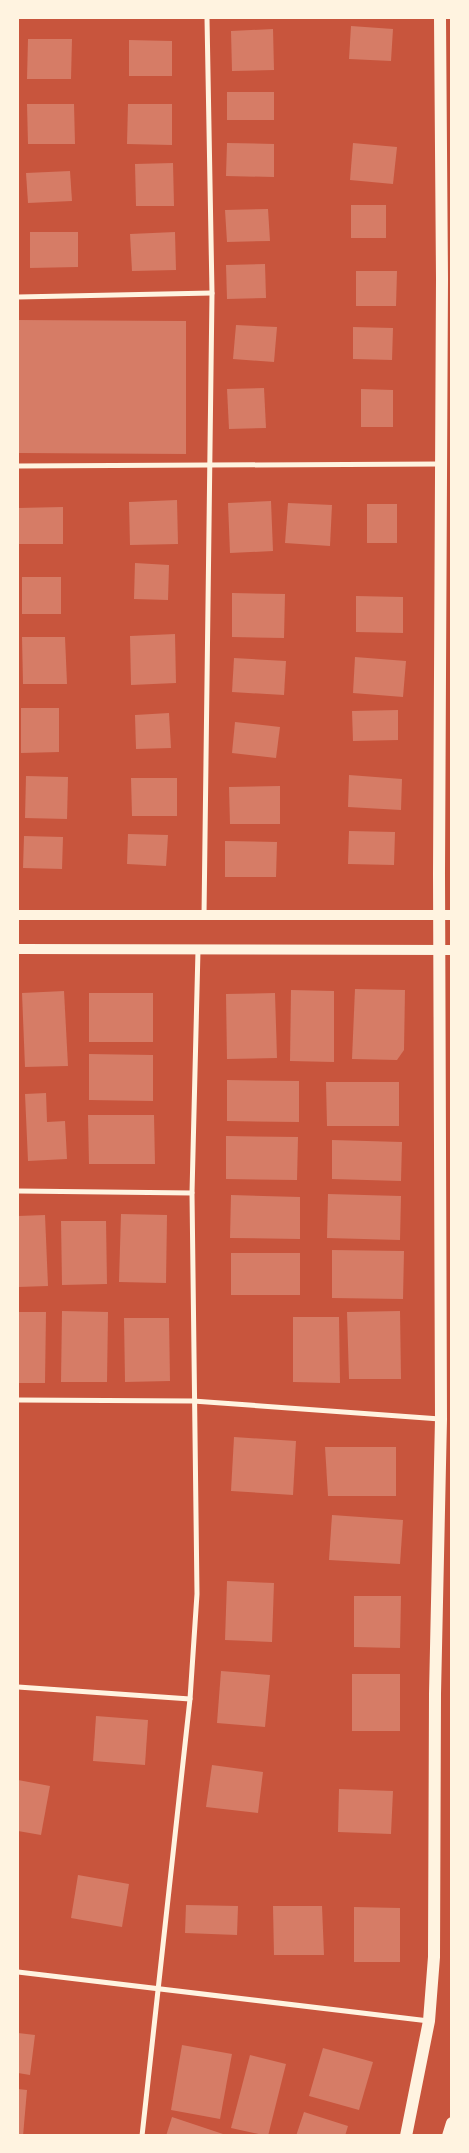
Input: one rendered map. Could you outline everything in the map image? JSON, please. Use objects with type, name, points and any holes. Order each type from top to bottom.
[{"type":"main road","points":[[406,2136],[429,2021],[434,1957],[435,1694],[441,1419],[446,950],[440,464],[442,279],[440,18]]},
{"type":"main road","points":[[18,915],[446,915]]},
{"type":"main road","points":[[18,949],[446,950]]},
{"type":"main road","points":[[448,2136],[452,2122]]},
{"type":"street","points":[[204,916],[212,294],[207,18]]},
{"type":"street","points":[[18,297],[212,294]]},
{"type":"street","points":[[18,466],[440,464]]},
{"type":"street","points":[[142,2136],[190,1699],[197,1594],[193,1401],[192,1193],[198,950]]},
{"type":"street","points":[[18,1191],[192,1193]]},
{"type":"street","points":[[18,1400],[193,1401],[441,1419]]},
{"type":"street","points":[[18,1687],[190,1699]]},
{"type":"street","points":[[18,1972],[429,2021]]},
{"type":"building","points":[[351,26],[393,29],[391,61],[349,59]]},
{"type":"building","points":[[273,29],[274,70],[232,71],[231,31]]},
{"type":"building","points":[[28,39],[72,39],[71,79],[27,79]]},
{"type":"building","points":[[129,40],[172,41],[172,76],[129,76]]},
{"type":"building","points":[[227,92],[274,92],[274,120],[227,120]]},
{"type":"building","points":[[27,104],[74,104],[75,144],[28,144]]},
{"type":"building","points":[[128,104],[172,104],[172,145],[127,144]]},
{"type":"building","points":[[227,143],[274,144],[274,177],[226,176]]},
{"type":"building","points":[[353,143],[397,147],[393,184],[350,180]]},
{"type":"building","points":[[173,163],[174,206],[136,206],[135,164]]},
{"type":"building","points":[[70,171],[72,201],[28,203],[26,173]]},
{"type":"building","points":[[351,205],[386,205],[386,238],[351,238]]},
{"type":"building","points":[[268,209],[270,241],[227,242],[225,210]]},
{"type":"building","points":[[30,232],[78,232],[78,267],[30,268]]},
{"type":"building","points":[[175,232],[176,270],[132,271],[130,234]]},
{"type":"building","points":[[265,264],[266,298],[227,299],[226,265]]},
{"type":"building","points":[[356,271],[397,271],[396,306],[356,306]]},
{"type":"building","points":[[18,320],[186,321],[186,454],[18,453]]},
{"type":"building","points":[[236,325],[277,327],[274,362],[233,359]]},
{"type":"building","points":[[353,327],[393,328],[392,360],[353,359]]},
{"type":"building","points":[[264,388],[266,428],[229,429],[227,389]]},
{"type":"building","points":[[361,389],[393,390],[393,427],[361,427]]},
{"type":"building","points":[[177,500],[178,544],[130,545],[129,502]]},
{"type":"building","points":[[271,501],[273,551],[230,553],[228,503]]},
{"type":"building","points":[[288,503],[332,505],[330,546],[285,543]]},
{"type":"building","points":[[367,504],[397,504],[397,543],[367,543]]},
{"type":"building","points":[[63,507],[63,544],[18,544],[18,508]]},
{"type":"building","points":[[135,563],[169,565],[168,600],[134,599]]},
{"type":"building","points":[[22,577],[61,577],[61,614],[22,614]]},
{"type":"building","points":[[232,593],[285,594],[284,638],[232,637]]},
{"type":"building","points":[[356,596],[403,597],[403,633],[356,632]]},
{"type":"building","points":[[175,634],[176,683],[131,685],[130,636]]},
{"type":"building","points":[[22,637],[65,637],[67,684],[23,684]]},
{"type":"building","points":[[355,657],[406,661],[403,697],[353,693]]},
{"type":"building","points":[[234,658],[286,661],[284,695],[232,692]]},
{"type":"building","points":[[21,708],[59,708],[59,752],[21,753]]},
{"type":"building","points":[[398,710],[398,740],[353,741],[352,711]]},
{"type":"building","points":[[169,713],[171,748],[136,749],[135,715]]},
{"type":"building","points":[[235,722],[280,727],[276,758],[232,753]]},
{"type":"building","points":[[349,775],[402,779],[401,810],[348,807]]},
{"type":"building","points":[[26,776],[68,777],[67,819],[25,818]]},
{"type":"building","points":[[131,778],[177,778],[177,816],[132,816]]},
{"type":"building","points":[[280,786],[280,824],[230,824],[229,787]]},
{"type":"building","points":[[349,831],[395,832],[394,865],[348,864]]},
{"type":"building","points":[[128,834],[168,835],[166,866],[127,864]]},
{"type":"building","points":[[24,836],[63,837],[62,869],[23,868]]},
{"type":"building","points":[[225,841],[277,842],[276,877],[225,877]]},
{"type":"building","points":[[355,989],[405,990],[404,1050],[397,1060],[352,1059]]},
{"type":"building","points":[[291,990],[334,991],[334,1062],[290,1061]]},
{"type":"building","points":[[64,991],[68,1066],[25,1067],[22,993]]},
{"type":"building","points":[[89,993],[153,993],[153,1042],[89,1042]]},
{"type":"building","points":[[275,993],[277,1058],[227,1059],[226,994]]},
{"type":"building","points":[[89,1054],[153,1055],[153,1101],[89,1100]]},
{"type":"building","points":[[227,1080],[299,1081],[299,1122],[227,1121]]},
{"type":"building","points":[[326,1082],[399,1082],[399,1126],[327,1126]]},
{"type":"building","points":[[46,1093],[47,1122],[65,1121],[67,1159],[28,1161],[25,1094]]},
{"type":"building","points":[[88,1115],[154,1115],[155,1164],[89,1164]]},
{"type":"building","points":[[226,1136],[298,1137],[297,1180],[226,1179]]},
{"type":"building","points":[[332,1140],[402,1142],[401,1181],[332,1179]]},
{"type":"building","points":[[328,1194],[401,1196],[400,1240],[327,1238]]},
{"type":"building","points":[[231,1195],[300,1197],[300,1239],[230,1238]]},
{"type":"building","points":[[121,1214],[167,1215],[166,1283],[119,1282]]},
{"type":"building","points":[[45,1215],[48,1286],[18,1287],[18,1216]]},
{"type":"building","points":[[61,1221],[106,1221],[107,1284],[62,1285]]},
{"type":"building","points":[[332,1250],[404,1251],[403,1299],[332,1298]]},
{"type":"building","points":[[231,1253],[300,1253],[300,1295],[231,1295]]},
{"type":"building","points":[[62,1311],[108,1312],[107,1382],[61,1382]]},
{"type":"building","points":[[400,1311],[401,1379],[349,1379],[347,1312]]},
{"type":"building","points":[[18,1312],[46,1312],[45,1383],[18,1383]]},
{"type":"building","points":[[293,1317],[339,1317],[340,1383],[293,1382]]},
{"type":"building","points":[[124,1318],[169,1318],[170,1381],[125,1382]]},
{"type":"building","points":[[234,1437],[296,1441],[293,1495],[231,1491]]},
{"type":"building","points":[[325,1447],[396,1447],[396,1496],[328,1496]]},
{"type":"building","points":[[332,1515],[403,1520],[400,1564],[329,1560]]},
{"type":"building","points":[[227,1581],[274,1583],[272,1642],[225,1640]]},
{"type":"building","points":[[354,1596],[401,1596],[400,1648],[354,1647]]},
{"type":"building","points":[[221,1671],[270,1675],[265,1727],[217,1723]]},
{"type":"building","points":[[352,1674],[400,1674],[400,1731],[352,1731]]},
{"type":"building","points":[[96,1716],[148,1720],[145,1765],[93,1761]]},
{"type":"building","points":[[212,1765],[263,1772],[258,1813],[206,1807]]},
{"type":"building","points":[[18,1780],[50,1786],[41,1835],[18,1831]]},
{"type":"building","points":[[339,1789],[393,1791],[391,1834],[338,1832]]},
{"type":"building","points":[[78,1875],[129,1884],[122,1927],[71,1918]]},
{"type":"building","points":[[186,1905],[238,1906],[237,1935],[185,1933]]},
{"type":"building","points":[[273,1906],[322,1906],[324,1955],[274,1955]]},
{"type":"building","points":[[354,1907],[400,1908],[400,1962],[354,1962]]},
{"type":"building","points":[[18,2033],[35,2035],[30,2075],[18,2073]]},
{"type":"building","points":[[182,2045],[232,2054],[220,2119],[171,2110]]},
{"type":"building","points":[[323,2048],[373,2062],[359,2110],[309,2096]]},
{"type":"building","points":[[250,2055],[286,2064],[268,2136],[231,2128]]},
{"type":"building","points":[[18,2089],[27,2090],[23,2136],[18,2136]]},
{"type":"building","points":[[304,2112],[348,2126],[345,2136],[296,2136]]},
{"type":"building","points":[[172,2117],[226,2135],[226,2136],[166,2136]]}]
